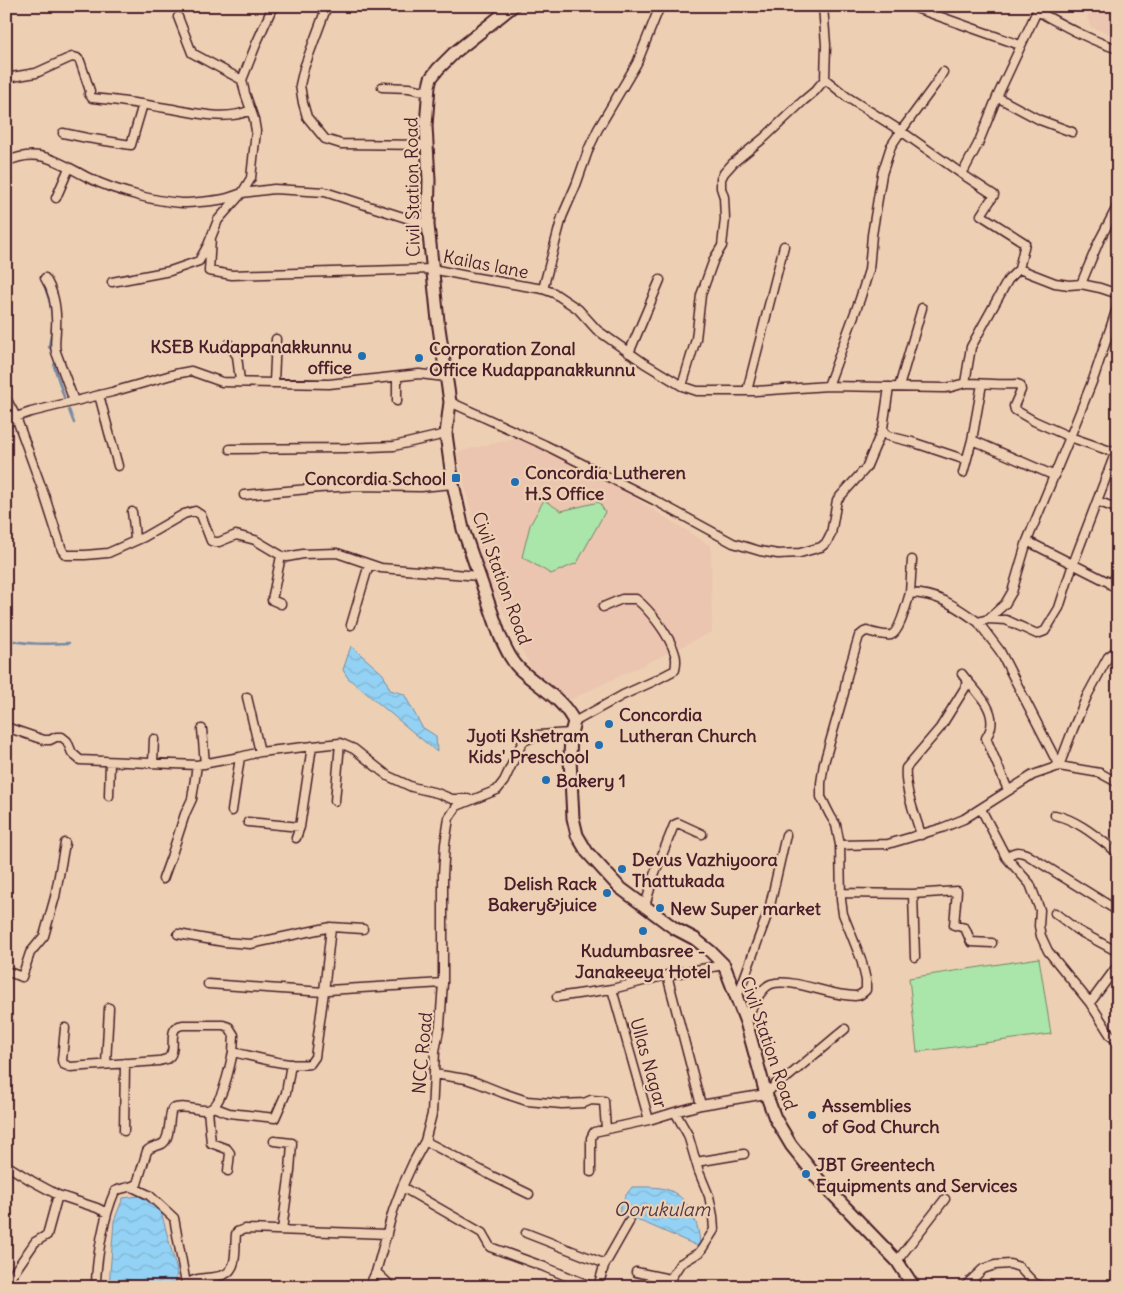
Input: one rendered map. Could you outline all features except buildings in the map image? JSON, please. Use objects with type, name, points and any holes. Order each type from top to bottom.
[{"type":"main road","name":"Civil Station Road","points":[[510,7],[454,53],[431,78],[429,86],[426,126],[429,180],[428,226],[450,402],[446,434],[453,484],[463,529],[500,636],[508,651],[523,672],[568,710],[572,728],[570,759],[573,818],[577,835],[587,852],[619,887],[674,928],[694,939],[724,965],[746,1022],[766,1094],[775,1118],[791,1145],[819,1180],[897,1261],[914,1287]]},
{"type":"street","points":[[112,282],[170,271],[199,262],[218,220],[242,193],[252,178],[256,131],[242,80],[273,6]]},
{"type":"street","points":[[327,6],[304,68],[300,85],[307,116],[325,139],[341,144],[428,145]]},
{"type":"street","name":"Kailas lane","points":[[211,237],[210,271],[232,274],[432,269],[543,289],[562,217],[588,148],[637,63],[660,6]]},
{"type":"street","points":[[682,386],[696,338],[701,295],[714,259],[722,246],[725,219],[721,179],[724,172],[733,163],[765,137],[815,91],[825,79],[826,51],[823,6]]},
{"type":"street","points":[[910,6],[1020,45]]},
{"type":"street","points":[[962,174],[978,144],[1037,8],[1064,26],[1102,44],[1118,49]]},
{"type":"street","points":[[178,17],[192,53],[242,80]]},
{"type":"street","points":[[6,78],[36,73],[72,57],[78,58],[80,61],[92,98],[220,116],[244,113],[251,110]]},
{"type":"street","points":[[828,386],[869,270],[872,236],[882,174],[891,146],[938,82],[943,72]]},
{"type":"street","points":[[825,79],[847,97],[901,131],[994,195],[981,215],[1025,243],[1019,268],[1008,280],[971,347],[965,383]]},
{"type":"street","points":[[382,87],[409,88],[429,92]]},
{"type":"street","points":[[997,97],[1040,120],[1072,132]]},
{"type":"street","points":[[63,133],[132,145],[143,104]]},
{"type":"street","points":[[6,162],[32,155],[48,158],[90,179],[139,196],[181,203],[224,199],[242,193],[274,189],[325,192],[428,226]]},
{"type":"street","points":[[56,198],[69,168]]},
{"type":"street","points":[[1081,284],[1099,241],[1118,205]]},
{"type":"street","points":[[747,391],[784,246]]},
{"type":"street","points":[[1019,268],[1055,283],[1081,284],[1118,294]]},
{"type":"street","points":[[45,278],[55,304],[56,328],[54,345],[74,401]]},
{"type":"street","points":[[629,353],[660,280]]},
{"type":"street","points":[[543,289],[554,293],[578,309],[596,330],[629,353],[682,386],[697,391],[747,391],[828,386],[953,388],[965,383],[1017,384],[1021,390],[1014,406],[1015,410],[1034,421],[1070,437],[1117,450],[1073,564],[1059,608],[1045,631],[1037,634],[1006,620],[988,619]]},
{"type":"street","points":[[978,622],[988,619],[999,611],[1012,592],[1027,541],[1094,376],[1118,305]]},
{"type":"street","points":[[899,388],[922,308]]},
{"type":"street","points":[[274,382],[276,339]]},
{"type":"street","points":[[229,344],[237,356],[240,381]]},
{"type":"street","points":[[6,424],[31,412],[191,371],[222,382],[330,384],[419,374],[446,376]]},
{"type":"street","points":[[397,377],[397,400]]},
{"type":"street","points":[[963,473],[972,440],[982,384]]},
{"type":"street","points":[[450,402],[545,445],[654,500],[733,543],[760,552],[778,554],[800,553],[821,547],[827,542],[831,534],[837,500],[866,468],[883,428],[889,387]]},
{"type":"street","points":[[100,395],[118,466]]},
{"type":"street","points":[[6,398],[16,418],[46,497],[62,550],[66,555],[108,553],[184,514],[195,511],[201,515],[211,541],[215,542],[236,535],[255,540],[287,558],[303,554],[331,553],[381,568],[479,576]]},
{"type":"street","points":[[883,428],[884,433],[888,436],[966,460]]},
{"type":"street","points":[[230,450],[394,446],[446,434]]},
{"type":"street","points":[[972,440],[1055,476]]},
{"type":"street","points":[[244,495],[319,488],[358,486],[421,487],[453,484]]},
{"type":"street","points":[[1097,501],[1118,508]]},
{"type":"street","points":[[132,512],[135,540]]},
{"type":"street","points":[[1027,541],[1115,586],[1118,572]]},
{"type":"street","points":[[281,556],[272,600],[281,604]]},
{"type":"street","points":[[746,1022],[751,1008],[764,989],[770,984],[793,983],[835,994],[855,996],[860,995],[866,990],[866,980],[861,959],[843,914],[840,900],[840,845],[836,824],[821,797],[821,783],[824,762],[844,693],[846,676],[859,636],[867,631],[888,635],[898,628],[910,593],[912,560]]},
{"type":"street","points":[[352,625],[369,564]]},
{"type":"street","points":[[910,593],[926,594],[950,603],[978,622],[1000,651],[1060,766]]},
{"type":"street","points":[[6,727],[44,740],[62,737],[67,741],[72,753],[80,760],[110,762],[201,764],[260,752],[340,743],[354,749],[388,776],[412,787],[452,799],[473,799],[497,790],[504,781],[524,741],[538,735],[572,728],[623,695],[675,670],[676,655],[668,639],[658,622],[636,598],[622,598],[602,607]]},
{"type":"street","points":[[1060,766],[1087,696],[1108,657],[1118,652]]},
{"type":"street","points":[[962,674],[985,701],[991,718],[991,728],[986,738],[1008,790]]},
{"type":"street","points":[[921,835],[905,777],[906,768],[940,728],[968,683]]},
{"type":"street","points":[[247,697],[260,752]]},
{"type":"street","points":[[163,879],[192,799],[201,764],[202,729]]},
{"type":"street","points":[[153,763],[154,739]]},
{"type":"street","points":[[335,801],[340,743]]},
{"type":"street","points":[[296,838],[300,827],[312,746]]},
{"type":"street","points":[[232,811],[240,757]]},
{"type":"street","points":[[109,796],[110,762]]},
{"type":"street","points":[[840,845],[888,844],[942,828],[982,809],[1033,775],[1060,766],[1100,773],[1118,783]]},
{"type":"street","name":"NCC Road","points":[[368,1287],[376,1272],[393,1210],[413,1163],[425,1141],[432,1114],[435,1051],[440,1025],[443,983],[444,861],[449,818],[457,806],[473,799]]},
{"type":"street","points":[[982,809],[1006,857],[1030,884],[1040,910],[1039,926],[1041,936],[1048,951],[1090,1003],[1118,1042]]},
{"type":"street","points":[[1055,816],[1081,825],[1118,853]]},
{"type":"street","points":[[248,822],[300,827]]},
{"type":"street","points":[[645,906],[654,875],[674,825],[678,823],[702,834]]},
{"type":"street","points":[[737,998],[769,910],[786,835]]},
{"type":"street","points":[[6,971],[22,977],[30,953],[44,936],[55,897],[65,843]]},
{"type":"street","points":[[1006,857],[1016,851],[1026,854],[1118,911]]},
{"type":"street","points":[[841,893],[913,894],[958,891],[954,925],[965,928],[971,942],[992,943]]},
{"type":"street","points":[[913,894],[916,957]]},
{"type":"street","points":[[1055,913],[1077,930],[1118,952]]},
{"type":"street","points":[[234,1052],[291,1064],[310,1064],[315,1057],[331,927]]},
{"type":"street","points":[[178,934],[224,942],[250,944],[331,927],[363,929]]},
{"type":"street","points":[[557,997],[612,989],[724,965]]},
{"type":"street","points":[[1090,1003],[1118,965]]},
{"type":"street","points":[[667,976],[700,1105]]},
{"type":"street","points":[[208,984],[324,992],[361,987],[443,983]]},
{"type":"street","name":"Ullas Nagar","points":[[612,989],[649,1120],[700,1105],[766,1094]]},
{"type":"street","points":[[106,1064],[109,1008]]},
{"type":"street","points":[[66,1028],[62,1053],[63,1064],[70,1067],[167,1059],[172,1052],[175,1028],[184,1025],[223,1025],[229,1027],[234,1035],[234,1052],[225,1085],[211,1109],[211,1143],[230,1152],[228,1171]]},
{"type":"street","points":[[766,1094],[778,1081],[789,1076],[845,1029]]},
{"type":"street","points":[[124,1131],[125,1063]]},
{"type":"street","points":[[96,1287],[102,1238],[115,1191],[138,1184],[147,1151],[151,1147],[161,1144],[167,1138],[172,1109],[190,1107],[275,1118],[286,1093],[291,1064]]},
{"type":"street","points":[[434,1074],[478,1082],[527,1102],[562,1104],[584,1103],[591,1100],[604,1101],[606,1129]]},
{"type":"street","points":[[665,1287],[680,1264],[700,1252],[714,1230],[709,1196],[688,1135],[675,1112]]},
{"type":"street","points":[[591,1172],[591,1136],[594,1132],[649,1120]]},
{"type":"street","points":[[274,1141],[292,1143],[282,1230]]},
{"type":"street","points":[[425,1141],[529,1194]]},
{"type":"street","points":[[696,1162],[744,1154]]},
{"type":"street","points":[[6,1165],[58,1195],[108,1213]]},
{"type":"street","points":[[132,1187],[149,1195],[174,1218],[186,1286]]},
{"type":"street","points":[[402,1187],[482,1233],[490,1247],[593,1287]]},
{"type":"street","points":[[6,1284],[35,1242],[47,1235],[58,1195]]},
{"type":"street","points":[[897,1261],[945,1199]]},
{"type":"street","points":[[598,1287],[604,1266],[629,1222]]},
{"type":"street","points":[[186,1286],[192,1280],[227,1274],[234,1262],[236,1234],[238,1231],[246,1229],[387,1234]]},
{"type":"street","points":[[526,1233],[602,1263],[604,1266]]},
{"type":"street","points":[[964,1287],[983,1269],[996,1265],[1010,1264],[1019,1267],[1034,1283],[1042,1287]]},
{"type":"street","points":[[376,1272],[392,1287]]},
{"type":"street","points":[[636,1272],[670,1279]]},
{"type":"shaded area","points":[[1090,6],[1118,6],[1118,37],[1091,27],[1087,18]]},
{"type":"shaded area","points":[[516,438],[559,454],[622,490],[711,546],[712,632],[551,709],[486,576],[457,452]]},
{"type":"green space","points":[[544,500],[561,511],[599,502],[605,512],[577,563],[551,574],[522,557],[530,525]]},
{"type":"green space","points":[[1039,958],[1051,1034],[917,1052],[909,978]]},
{"type":"water","points":[[351,646],[383,674],[390,690],[404,694],[422,727],[436,736],[437,752],[348,678],[343,670]]},
{"type":"water","name":"Oorukulam","points":[[632,1187],[662,1188],[678,1195],[689,1207],[693,1215],[700,1239],[700,1247],[645,1223],[620,1215],[621,1204]]},
{"type":"water","points":[[139,1196],[160,1208],[177,1271],[175,1287],[109,1287],[114,1221],[123,1198]]},
{"type":"waterway","points":[[45,287],[53,322],[49,347],[54,353]]},
{"type":"waterway","points":[[56,361],[54,366],[64,397]]},
{"type":"waterway","points":[[69,410],[74,423]]},
{"type":"waterway","points":[[6,639],[29,643],[69,643]]},
{"type":"place","name":"KSEB Kudappanakkunnu office","points":[[362,356]]},
{"type":"place","name":"Corporation Zonal Office Kudappanakkunnu","points":[[419,358]]},
{"type":"place","name":"Concordia School","points":[[456,478]]},
{"type":"place","name":"Concordia Lutheren H.S Office","points":[[515,482]]},
{"type":"place","name":"Concordia Lutheran Church","points":[[609,724]]},
{"type":"place","name":"Jyoti Kshetram Kids' Preschool","points":[[599,745]]},
{"type":"place","name":"Bakery 1","points":[[546,780]]},
{"type":"place","name":"Devus Vazhiyoora Thattukada","points":[[622,869]]},
{"type":"place","name":"Delish Rack Bakery&juice","points":[[607,893]]},
{"type":"place","name":"New Super market","points":[[660,908]]},
{"type":"place","name":"Kudumbasree - Janakeeya Hotel","points":[[643,931]]},
{"type":"place","name":"Assemblies of God Church","points":[[812,1115]]},
{"type":"place","name":"JBT Greentech Equipments and Services","points":[[806,1174]]}]
